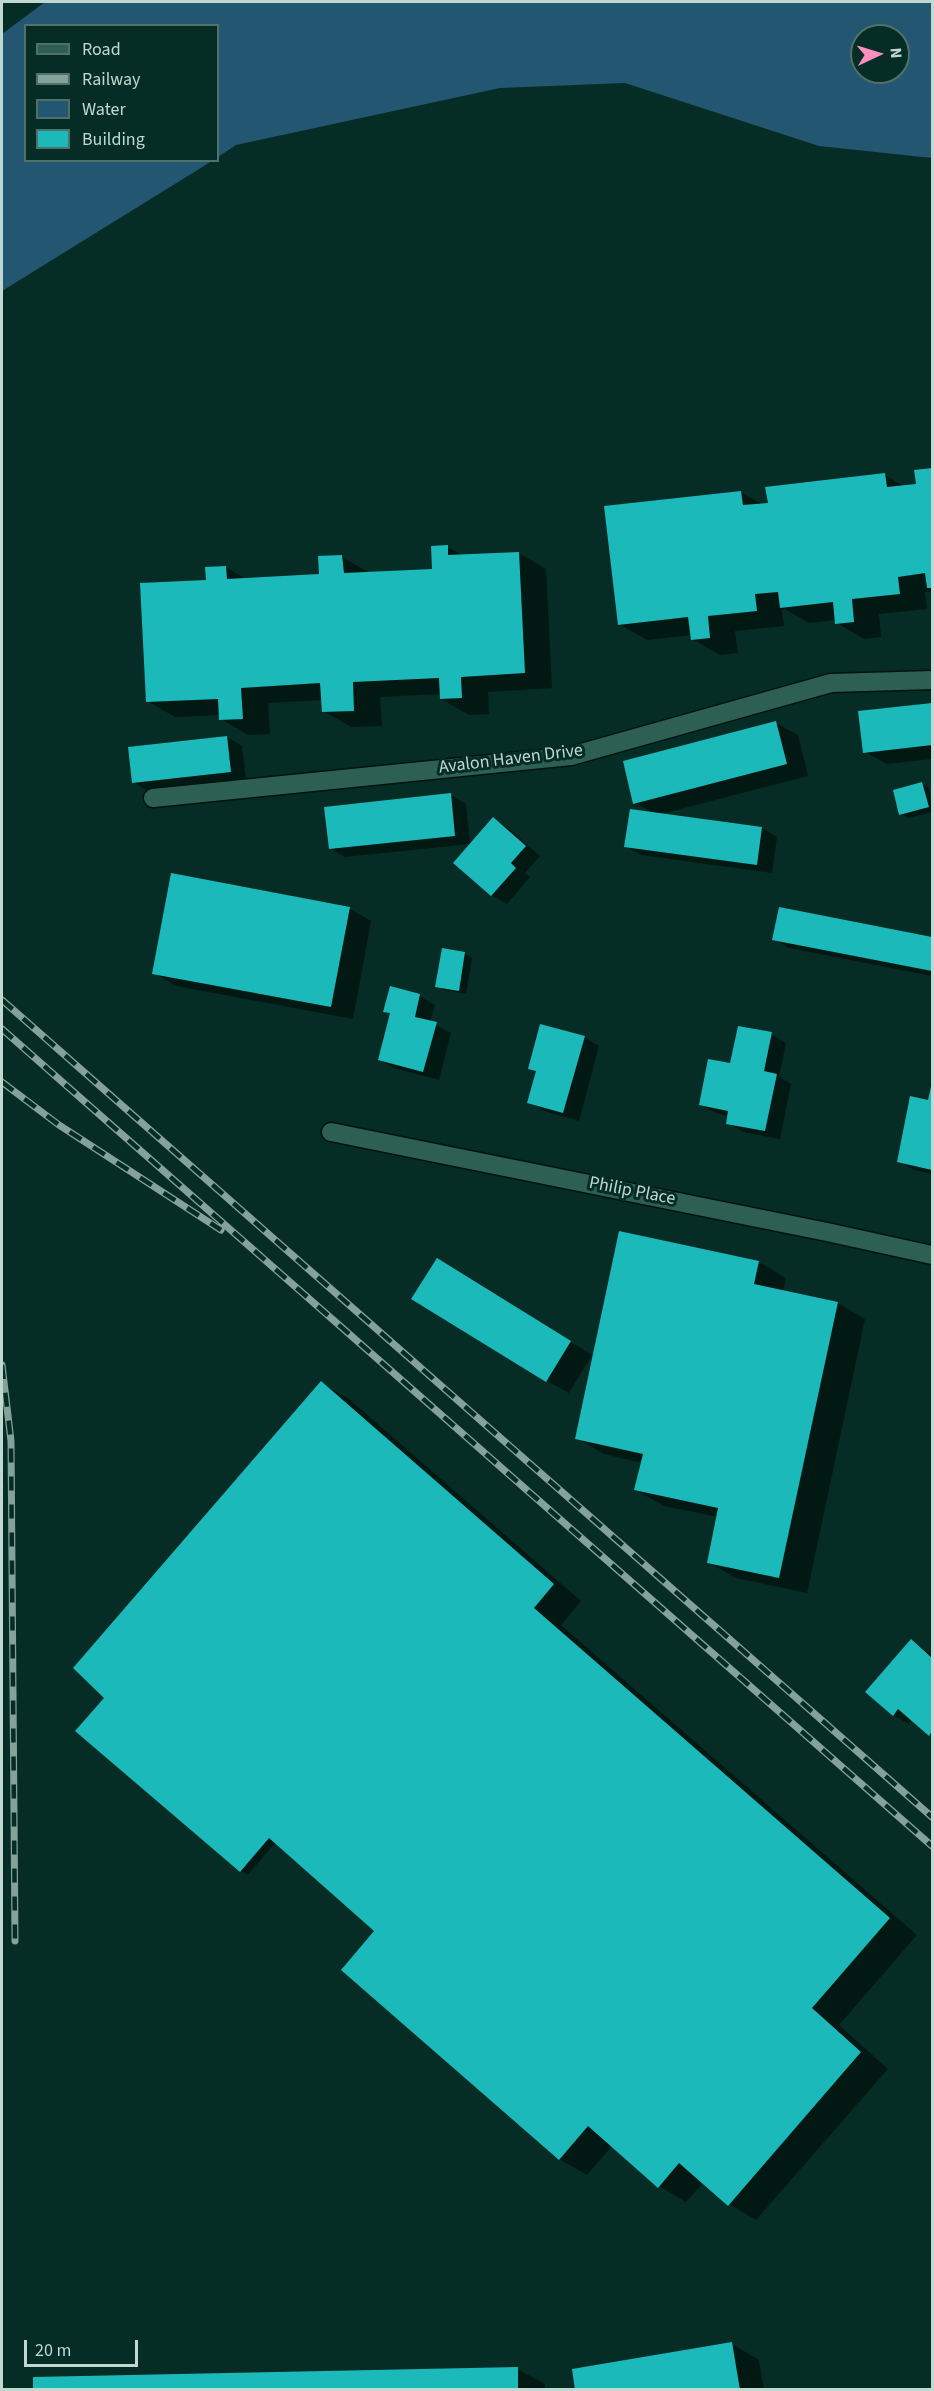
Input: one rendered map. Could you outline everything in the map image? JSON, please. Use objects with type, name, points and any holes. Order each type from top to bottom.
[{"type":"street","name":"Avalon Haven Drive","points":[[153,798],[571,756],[831,683],[933,680]]},
{"type":"street","name":"Philip Place","points":[[331,1132],[933,1255]]},
{"type":"water","points":[[45,2],[932,2],[932,158],[819,146],[625,83],[500,88],[236,145],[219,156],[219,24],[24,24],[24,162],[210,162],[2,291],[2,34]]},
{"type":"building","points":[[932,468],[932,588],[927,588],[925,573],[898,577],[900,594],[852,599],[854,622],[835,624],[833,602],[780,608],[778,592],[755,594],[757,611],[708,616],[710,638],[691,640],[688,617],[618,625],[604,506],[741,491],[743,505],[768,503],[765,487],[885,473],[887,487],[916,484],[914,470]]},
{"type":"building","points":[[448,545],[448,555],[519,552],[525,673],[461,677],[462,698],[440,699],[439,678],[353,682],[354,711],[322,712],[320,683],[241,688],[243,719],[219,720],[218,699],[146,702],[140,583],[206,580],[205,567],[226,566],[227,579],[319,574],[318,556],[342,555],[344,573],[432,569],[431,546]]},
{"type":"building","points":[[932,703],[932,745],[863,753],[858,711]]},
{"type":"building","points":[[776,721],[787,764],[633,804],[623,761]]},
{"type":"building","points":[[227,736],[231,772],[132,783],[128,747]]},
{"type":"building","points":[[922,782],[929,807],[899,815],[893,790]]},
{"type":"building","points":[[451,793],[455,836],[329,849],[324,807]]},
{"type":"building","points":[[630,809],[762,827],[757,865],[624,847]]},
{"type":"building","points":[[493,817],[526,846],[511,863],[516,868],[491,896],[453,863]]},
{"type":"building","points":[[171,873],[350,907],[331,1007],[152,974]]},
{"type":"building","points":[[779,907],[932,937],[932,971],[772,940]]},
{"type":"building","points":[[442,948],[465,952],[459,991],[435,987]]},
{"type":"building","points":[[390,986],[420,994],[415,1017],[437,1022],[423,1072],[378,1060],[390,1013],[383,1012]]},
{"type":"building","points":[[540,1024],[585,1036],[563,1113],[527,1103],[536,1071],[528,1069]]},
{"type":"building","points":[[738,1026],[772,1032],[764,1071],[777,1074],[765,1131],[726,1124],[728,1111],[699,1105],[708,1059],[730,1063]]},
{"type":"building","points":[[932,1082],[932,1170],[897,1162],[910,1096],[928,1100]]},
{"type":"building","points":[[619,1231],[759,1261],[754,1284],[838,1302],[779,1578],[707,1563],[718,1508],[634,1490],[643,1454],[575,1439]]},
{"type":"building","points":[[437,1258],[571,1341],[546,1382],[411,1299]]},
{"type":"building","points":[[321,1381],[554,1584],[534,1608],[890,1918],[812,2008],[861,2052],[728,2206],[679,2163],[658,2188],[588,2126],[559,2160],[341,1970],[374,1931],[269,1838],[240,1872],[75,1731],[104,1698],[73,1668]]},
{"type":"building","points":[[911,1639],[932,1658],[932,1731],[929,1736],[898,1709],[893,1716],[865,1692]]},
{"type":"building","points":[[732,2342],[740,2390],[575,2390],[572,2369]]},
{"type":"building","points":[[518,2367],[518,2390],[33,2390],[33,2377]]},
{"type":"railway","points":[[2,1000],[932,1817]]},
{"type":"railway","points":[[2,1029],[932,1846]]},
{"type":"railway","points":[[2,1082],[59,1125],[221,1230]]},
{"type":"railway","points":[[2,1365],[11,1441],[15,1941]]}]
